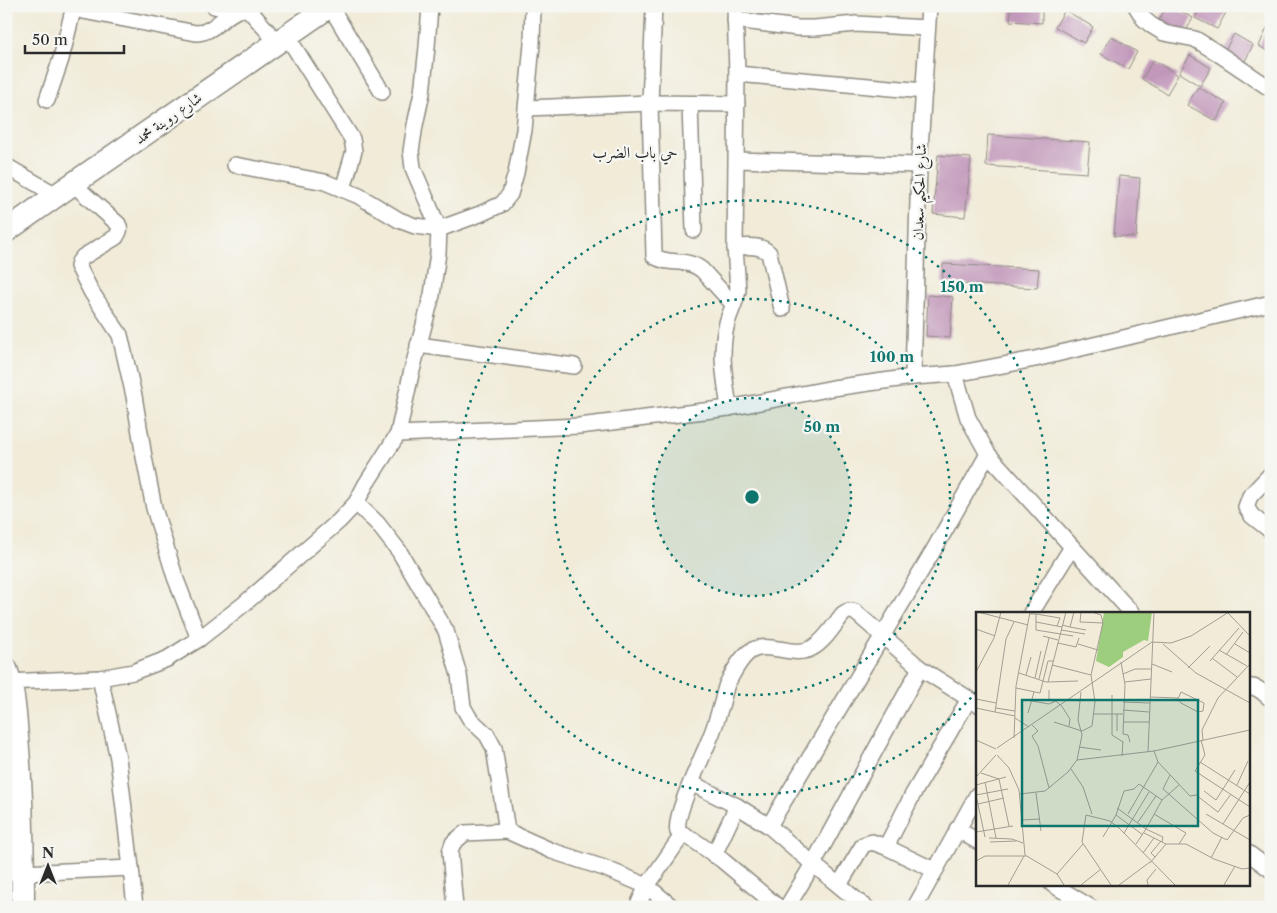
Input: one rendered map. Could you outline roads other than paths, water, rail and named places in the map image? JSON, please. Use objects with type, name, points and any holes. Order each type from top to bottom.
[{"type":"main road","name":"شارع روينة محمد","points":[[6,231],[330,6]]},
{"type":"main road","points":[[8,677],[14,708],[20,774],[14,872],[23,907]]},
{"type":"street","points":[[214,6],[236,11]]},
{"type":"street","points":[[330,6],[382,92]]},
{"type":"street","points":[[8,677],[100,678],[133,672],[167,659],[199,639],[244,604],[339,521],[356,503],[398,434],[418,345],[432,295],[438,253],[439,229],[413,168],[411,151],[422,93],[430,6]]},
{"type":"street","points":[[235,165],[316,180],[343,189],[366,200],[399,220],[415,226],[439,229],[502,204],[510,194],[524,130],[532,44],[532,6]]},
{"type":"street","points":[[654,6],[650,103],[654,256],[658,259],[696,265],[734,304]]},
{"type":"street","name":"شارع الحكيم سعدان","points":[[913,377],[919,165],[929,6]]},
{"type":"street","points":[[1136,6],[1144,19],[1164,34],[1195,39],[1271,89]]},
{"type":"street","points":[[47,100],[61,59],[74,7],[196,33],[209,30],[242,8],[249,10],[282,39],[352,139],[354,151],[343,189]]},
{"type":"street","points":[[729,408],[722,363],[723,344],[728,319],[738,290],[736,247],[737,74],[735,13],[806,28],[856,24],[927,28]]},
{"type":"street","points":[[737,74],[924,91]]},
{"type":"street","points":[[527,108],[650,103],[737,104]]},
{"type":"street","points":[[690,104],[694,230]]},
{"type":"street","points":[[737,160],[919,165]]},
{"type":"street","points":[[6,166],[65,189],[118,224],[120,228],[116,237],[83,257],[78,266],[92,293],[120,335],[134,396],[154,508],[175,577],[199,639]]},
{"type":"street","points":[[736,247],[760,247],[769,254],[782,309]]},
{"type":"street","points":[[398,434],[579,426],[729,408],[833,388],[913,377],[955,374],[1034,359],[1271,302]]},
{"type":"street","points":[[418,345],[574,366]]},
{"type":"street","points":[[955,374],[968,418],[988,454],[1131,612]]},
{"type":"street","points":[[769,826],[936,546],[988,454]]},
{"type":"street","points":[[1271,474],[1250,496],[1246,507],[1252,516],[1271,531]]},
{"type":"street","points":[[356,503],[377,523],[399,551],[446,631],[459,676],[462,707],[470,719],[487,735],[494,748],[507,831]]},
{"type":"street","points":[[1032,612],[1072,547]]},
{"type":"street","points":[[778,907],[714,855],[692,839],[678,832],[677,828],[681,809],[710,739],[726,686],[743,659],[755,649],[775,648],[788,651],[802,651],[812,648],[849,611],[855,612],[920,668],[973,702],[914,794],[886,847]]},
{"type":"street","points":[[787,907],[920,668]]},
{"type":"street","points":[[100,678],[118,758],[135,907]]},
{"type":"street","points":[[1250,686],[1259,689],[1271,699]]},
{"type":"street","points":[[691,783],[737,806],[769,826],[812,864],[866,907]]},
{"type":"street","points":[[915,907],[976,797]]},
{"type":"street","points":[[714,855],[737,806]]},
{"type":"street","points":[[957,829],[976,840]]},
{"type":"street","points":[[455,907],[450,852],[453,843],[465,833],[507,831],[552,851],[604,868],[647,886],[672,907]]},
{"type":"street","points":[[636,907],[647,886],[684,834]]},
{"type":"street","points":[[839,885],[862,845],[872,842],[934,870]]},
{"type":"street","points":[[1250,854],[1271,870]]},
{"type":"street","points":[[14,872],[131,868]]},
{"type":"street","points":[[1055,886],[1090,907]]},
{"type":"district","name":"حي باب الضرب","points":[[635,152]]}]
